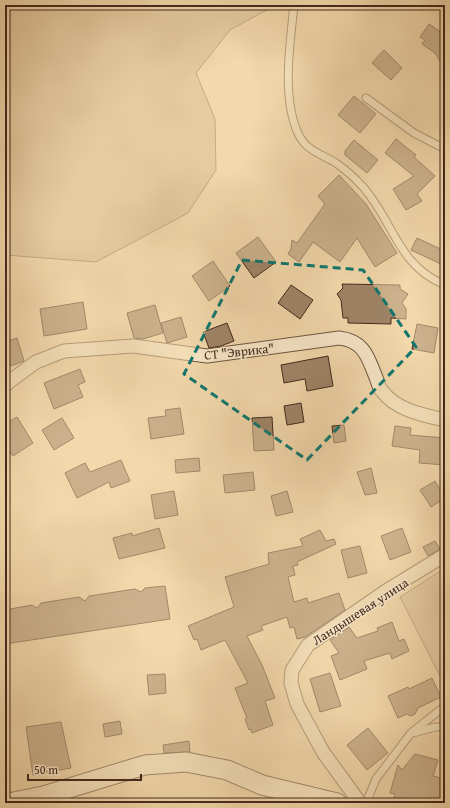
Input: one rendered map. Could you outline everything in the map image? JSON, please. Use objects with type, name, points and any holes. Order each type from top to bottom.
[{"type":"street","name":"СТ \"Эврика\"","points":[[6,382],[36,362],[64,351],[133,346],[207,356],[339,338],[349,339],[359,344],[368,359],[381,391],[397,404],[420,414],[445,420]]},
{"type":"street","name":"Ландышевая улица","points":[[360,803],[323,752],[297,704],[291,683],[292,670],[308,645],[386,591],[445,555]]},
{"type":"street","points":[[9,803],[43,796],[145,765],[186,762],[227,770],[262,785],[337,803]]},
{"type":"lane","points":[[294,5],[291,41],[289,106],[302,142],[320,156],[334,162],[352,176],[376,202],[392,233],[410,261],[431,280],[445,285]]},
{"type":"lane","points":[[366,98],[414,133],[445,149]]},
{"type":"lane","points":[[366,803],[376,779],[411,733],[445,706]]},
{"type":"lane","points":[[411,733],[435,727],[445,727]]},
{"type":"highlighted area","points":[[242,260],[363,270],[416,347],[307,460],[184,374]]},
{"type":"shaded area","points":[[5,5],[276,5],[230,30],[196,73],[215,119],[216,170],[188,213],[96,262],[5,255]]},
{"type":"shaded area","points":[[445,568],[445,686],[400,597]]},
{"type":"building","points":[[429,24],[445,35],[445,69],[435,53],[422,44],[425,40],[420,37]]},
{"type":"building","points":[[384,50],[402,68],[391,80],[372,63]]},
{"type":"building","points":[[354,96],[376,114],[360,133],[338,115]]},
{"type":"building","points":[[396,139],[416,155],[414,157],[435,176],[417,194],[422,201],[406,210],[393,189],[414,176],[385,153]]},
{"type":"building","points":[[354,140],[378,160],[367,173],[345,155],[345,151]]},
{"type":"building","points":[[339,175],[366,204],[397,253],[375,267],[357,238],[340,262],[313,242],[299,262],[288,254],[291,249],[292,240],[297,243],[325,204],[318,196]]},
{"type":"building","points":[[258,237],[276,262],[254,278],[236,253]]},
{"type":"building","points":[[417,238],[445,251],[445,266],[411,250]]},
{"type":"building","points":[[213,261],[230,286],[209,301],[192,276]]},
{"type":"building","points":[[342,284],[400,285],[400,289],[408,294],[402,303],[406,309],[406,319],[391,318],[391,324],[348,323],[348,318],[343,318],[341,300],[337,294],[343,288]]},
{"type":"building","points":[[291,285],[313,300],[300,319],[278,303]]},
{"type":"building","points":[[83,302],[87,329],[44,336],[40,309]]},
{"type":"building","points":[[155,305],[163,333],[143,339],[134,338],[127,313]]},
{"type":"building","points":[[181,317],[187,337],[167,343],[161,323]]},
{"type":"building","points":[[227,323],[234,341],[221,346],[209,348],[203,332]]},
{"type":"building","points":[[417,324],[438,328],[434,353],[412,349]]},
{"type":"building","points":[[17,338],[24,361],[5,368],[5,342]]},
{"type":"building","points":[[328,356],[333,386],[307,391],[305,379],[284,383],[281,365]]},
{"type":"building","points":[[80,369],[85,382],[78,385],[83,397],[54,409],[44,383]]},
{"type":"building","points":[[301,403],[304,422],[287,425],[284,406]]},
{"type":"building","points":[[180,408],[184,434],[151,439],[148,418],[166,416],[165,410]]},
{"type":"building","points":[[17,417],[33,443],[13,456],[5,444],[5,424]]},
{"type":"building","points":[[272,417],[274,450],[254,451],[252,418]]},
{"type":"building","points":[[62,418],[74,438],[54,450],[42,430]]},
{"type":"building","points":[[344,425],[346,441],[334,443],[332,426]]},
{"type":"building","points":[[395,426],[411,428],[410,435],[445,438],[445,465],[419,463],[420,450],[392,446]]},
{"type":"building","points":[[199,458],[200,471],[176,473],[175,460]]},
{"type":"building","points":[[121,460],[130,481],[111,488],[109,482],[77,498],[65,473],[85,463],[90,472]]},
{"type":"building","points":[[371,468],[377,493],[365,495],[357,472]]},
{"type":"building","points":[[253,472],[255,490],[225,493],[223,475]]},
{"type":"building","points":[[435,481],[445,498],[431,507],[420,490]]},
{"type":"building","points":[[174,491],[178,515],[155,519],[151,495]]},
{"type":"building","points":[[287,491],[293,512],[276,516],[271,496]]},
{"type":"building","points":[[159,528],[165,548],[119,559],[113,538],[132,533],[132,536]]},
{"type":"building","points":[[402,528],[411,552],[390,560],[381,536]]},
{"type":"building","points":[[320,530],[326,541],[334,539],[336,544],[297,562],[298,565],[293,566],[295,575],[288,577],[294,602],[307,598],[308,603],[339,593],[345,610],[305,637],[297,639],[294,627],[290,628],[287,617],[261,626],[263,630],[247,636],[262,665],[275,698],[265,701],[273,725],[252,733],[251,729],[249,730],[245,719],[247,718],[235,688],[248,683],[225,640],[201,650],[197,639],[194,640],[188,626],[234,607],[225,577],[269,564],[268,553],[303,546],[300,539]]},
{"type":"building","points":[[435,541],[440,549],[428,556],[423,547]]},
{"type":"building","points":[[360,546],[367,573],[348,578],[341,550]]},
{"type":"building","points":[[165,586],[170,619],[5,644],[5,610],[32,605],[37,608],[41,603],[79,597],[85,601],[89,596],[135,589],[141,592],[145,588]]},
{"type":"building","points":[[392,622],[399,641],[404,639],[409,651],[392,659],[390,653],[364,661],[367,669],[340,680],[331,656],[339,653],[330,640],[349,627],[357,638],[378,631],[377,628]]},
{"type":"building","points":[[330,673],[341,706],[320,712],[310,679]]},
{"type":"building","points":[[165,674],[166,693],[149,695],[147,675]]},
{"type":"building","points":[[432,678],[441,697],[418,708],[415,714],[411,716],[407,714],[398,718],[388,696],[408,687],[409,689]]},
{"type":"building","points":[[120,721],[122,734],[105,737],[103,724]]},
{"type":"building","points":[[61,722],[71,768],[33,775],[26,727]]},
{"type":"building","points":[[368,728],[388,753],[367,770],[347,745]]},
{"type":"building","points":[[189,741],[190,752],[164,753],[163,745]]},
{"type":"building","points":[[415,754],[438,760],[433,776],[445,779],[445,803],[392,803],[395,794],[390,793],[398,765],[402,770]]}]
